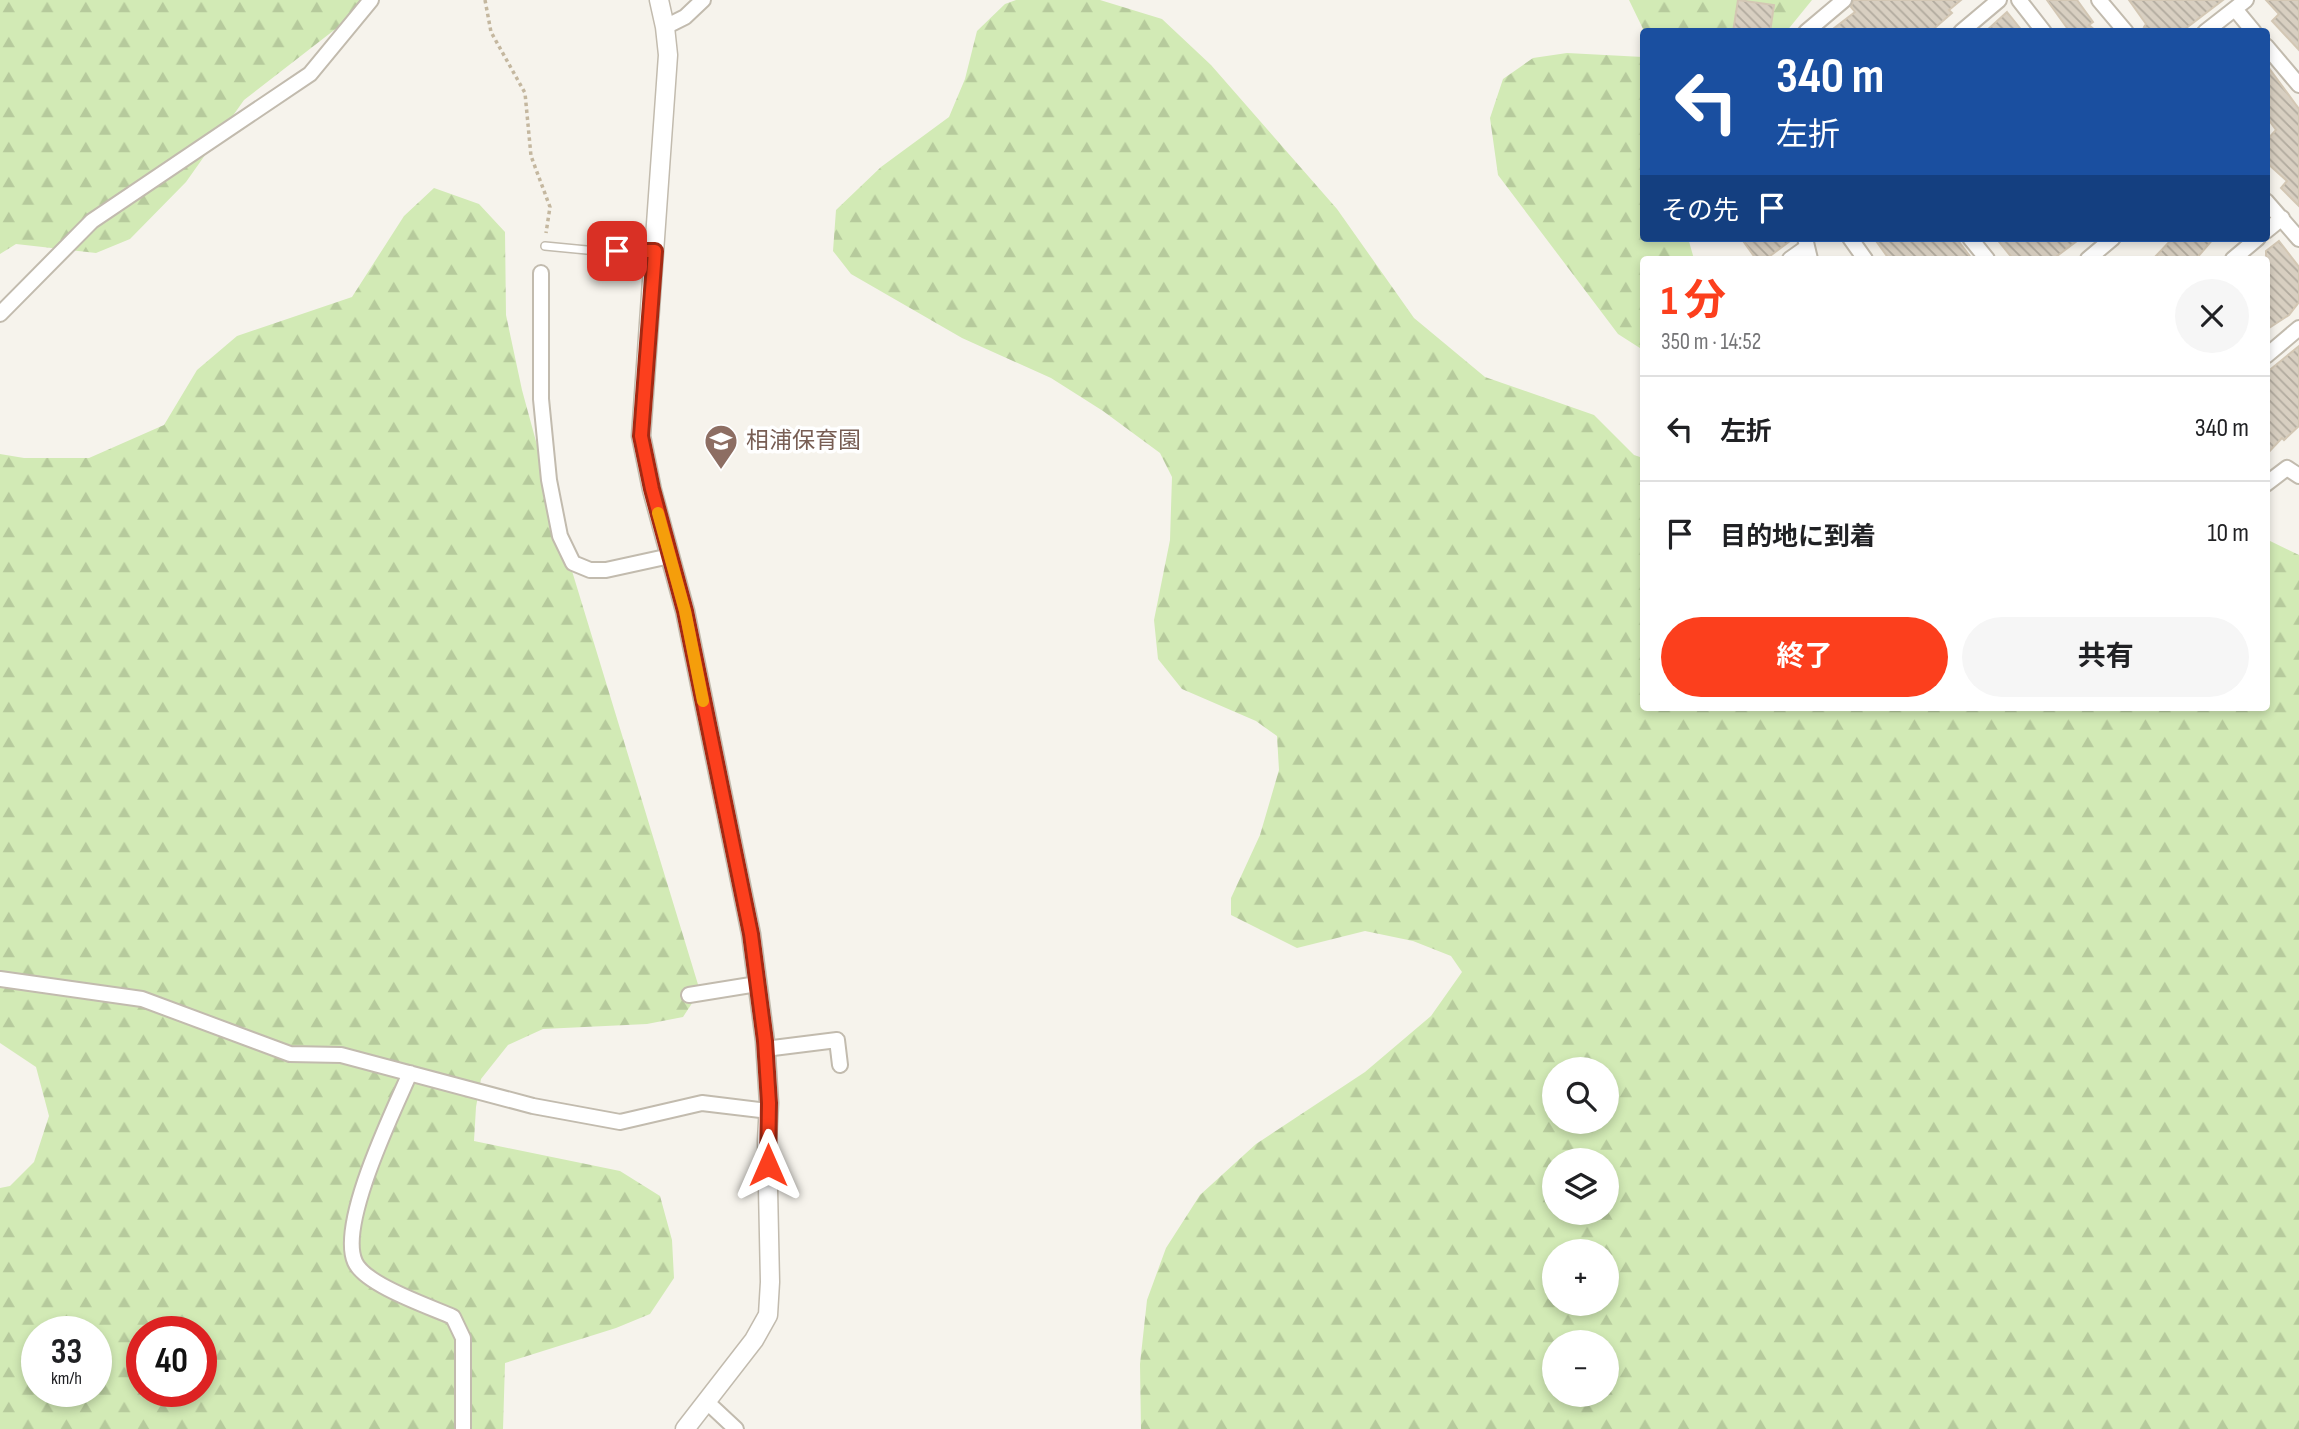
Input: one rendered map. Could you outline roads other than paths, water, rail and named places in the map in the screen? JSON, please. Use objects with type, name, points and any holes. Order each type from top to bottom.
[{"type":"street","points":[[0,314],[92,221],[310,74],[371,0]]},
{"type":"street","points":[[659,0],[665,27],[668,64],[641,436],[652,489],[688,625],[751,934],[765,1049],[768,1111],[768,1314],[754,1340],[685,1429]]},
{"type":"street","points":[[665,27],[685,17],[703,0]]},
{"type":"street","points":[[1811,28],[1844,0]]},
{"type":"street","points":[[1966,28],[1999,0]]},
{"type":"street","points":[[2019,0],[2041,28]]},
{"type":"street","points":[[2100,0],[2123,28]]},
{"type":"street","points":[[2210,28],[2241,4],[2252,28]]},
{"type":"street","points":[[2270,51],[2299,85]]},
{"type":"street","points":[[2270,205],[2299,239]]},
{"type":"street","points":[[2270,228],[2282,218]]},
{"type":"street","points":[[1853,242],[1864,256]]},
{"type":"street","points":[[1972,242],[1984,256]]},
{"type":"street","points":[[2237,256],[2253,242]]},
{"type":"street","points":[[541,272],[541,399],[549,481],[560,536],[573,563],[590,570],[606,570],[670,556]]},
{"type":"street","points":[[2270,353],[2297,333]]},
{"type":"street","points":[[2270,481],[2287,468],[2299,476]]},
{"type":"street","points":[[0,979],[142,999],[290,1054],[341,1055],[533,1106],[620,1122],[702,1103],[768,1111]]},
{"type":"street","points":[[688,995],[757,984]]},
{"type":"street","points":[[765,1049],[837,1040],[840,1065]]},
{"type":"street","points":[[410,1073],[357,1202],[352,1237],[355,1263],[372,1279],[394,1292],[453,1317],[463,1338],[463,1429]]},
{"type":"street","points":[[707,1402],[736,1429]]},
{"type":"lane","points":[[545,246],[597,251],[655,251]]},
{"type":"place","name":"相浦保育園","points":[[721,471]]}]
